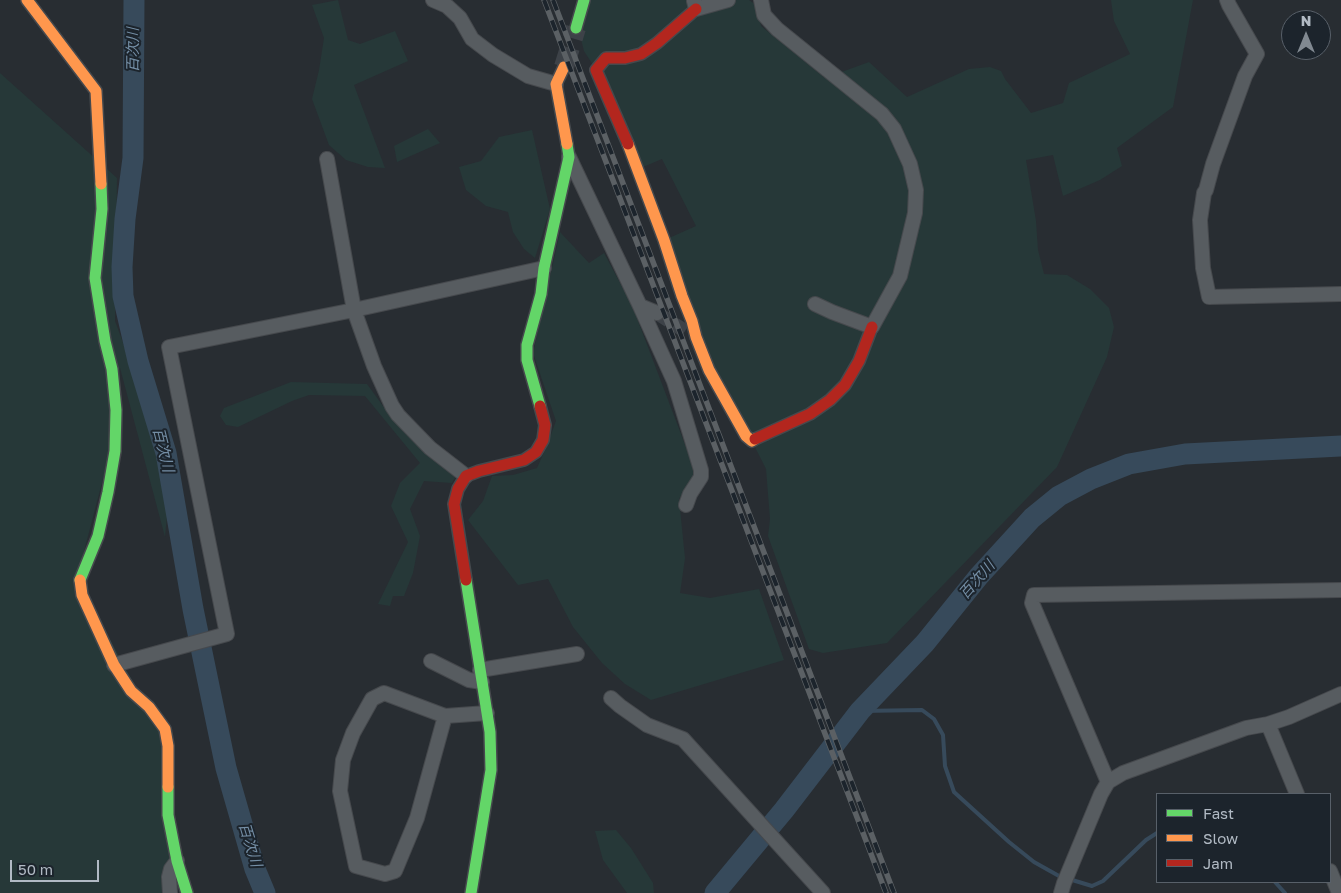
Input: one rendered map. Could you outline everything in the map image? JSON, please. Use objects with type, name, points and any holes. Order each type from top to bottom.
[{"type":"street","points":[[27,0],[96,92],[102,209],[95,278],[105,342],[112,369],[116,410],[115,451],[98,536],[80,580],[82,595],[114,665],[131,692],[149,707],[165,730],[168,746],[168,815],[176,861],[187,893]]},
{"type":"street","points":[[433,0],[447,6],[460,18],[472,38],[493,55],[528,76],[556,84]]},
{"type":"street","points":[[576,28],[584,0]]},
{"type":"street","points":[[728,0],[695,4],[657,43],[641,54],[625,58],[606,58],[596,70],[639,172],[664,240],[692,321],[690,334],[746,436],[752,441],[810,414],[830,400],[845,385],[859,361],[872,328],[900,276],[915,213],[916,190],[910,164],[894,129],[882,114],[777,29],[764,15],[760,0]]},
{"type":"street","points":[[1228,0],[1257,54],[1245,76],[1204,193],[1200,220],[1203,268],[1209,297],[1341,294]]},
{"type":"street","points":[[564,67],[556,84],[568,157],[674,381],[700,470],[701,477],[690,494],[686,505]]},
{"type":"street","points":[[471,893],[491,770],[490,732],[454,504],[458,489],[466,476],[524,460],[536,452],[543,440],[545,425],[527,360],[527,345],[541,294],[544,268],[568,157]]},
{"type":"street","points":[[327,159],[354,310],[374,366],[392,406],[398,414],[430,448],[466,476]]},
{"type":"street","points":[[114,665],[227,634],[169,347],[354,310],[544,268]]},
{"type":"street","points":[[815,304],[872,328]]},
{"type":"street","points":[[640,306],[657,313]]},
{"type":"street","points":[[1108,782],[1032,603],[1034,595],[1341,590]]},
{"type":"street","points":[[431,661],[469,680],[577,654]]},
{"type":"street","points":[[445,716],[417,818],[395,871],[385,874],[356,866],[340,792],[343,760],[353,733],[372,699],[384,693],[445,716],[487,713]]},
{"type":"street","points":[[1064,883],[1101,794],[1108,782],[1123,773],[1246,728],[1268,724],[1289,717],[1341,694]]},
{"type":"street","points":[[611,698],[647,725],[683,739],[822,893]]},
{"type":"street","points":[[1268,724],[1298,793]]},
{"type":"street","points":[[170,893],[169,877],[176,861]]},
{"type":"street","points":[[1331,873],[1339,893]]},
{"type":"shaded area","points":[[338,0],[348,40],[360,44],[395,31],[408,61],[354,85],[385,168],[368,167],[346,160],[329,145],[312,99],[324,38],[312,5]]},
{"type":"shaded area","points":[[590,0],[749,0],[756,5],[761,26],[825,78],[869,62],[907,97],[969,69],[990,67],[1001,71],[1031,113],[1063,103],[1069,83],[1130,54],[1114,21],[1111,0],[1193,0],[1173,107],[1117,148],[1122,166],[1100,180],[1063,196],[1053,155],[1026,160],[1036,221],[1038,250],[1044,274],[1067,275],[1090,289],[1109,308],[1114,327],[1107,357],[1057,467],[887,643],[823,653],[809,649],[768,536],[770,519],[766,469],[702,342],[669,238],[696,226],[662,159],[643,167],[616,101],[584,51],[580,35]]},
{"type":"shaded area","points":[[0,73],[117,178],[115,321],[142,393],[169,495],[165,537],[120,368],[110,452],[77,578],[159,730],[178,893],[0,893]]},
{"type":"shaded area","points":[[428,129],[440,143],[397,162],[394,146]]},
{"type":"shaded area","points":[[532,130],[550,209],[535,258],[524,249],[513,232],[508,212],[486,206],[466,190],[459,167],[481,161],[499,137]]},
{"type":"shaded area","points":[[560,232],[589,263],[604,253],[632,305],[692,463],[694,476],[679,499],[685,558],[680,593],[710,598],[759,589],[784,660],[651,700],[625,684],[602,663],[573,627],[548,579],[518,585],[468,520],[483,501],[492,476],[513,475],[537,468],[556,421],[533,353]]},
{"type":"shaded area","points":[[291,382],[367,384],[383,406],[421,448],[457,474],[452,483],[424,481],[410,509],[420,536],[413,573],[404,596],[393,596],[390,606],[378,604],[408,542],[391,506],[400,483],[420,463],[365,396],[309,395],[292,401],[238,427],[226,425],[220,416],[224,408]]},
{"type":"shaded area","points":[[616,830],[631,848],[653,883],[654,893],[627,893],[603,860],[595,831]]},
{"type":"waterway","name":"百次川","points":[[134,0],[133,158],[125,219],[122,267],[123,296],[138,361],[166,453],[193,609],[226,768],[255,869],[265,893]]},
{"type":"waterway","name":"百次川","points":[[715,893],[784,810],[860,711],[925,643],[979,576],[1032,518],[1059,496],[1091,479],[1129,464],[1185,454],[1341,446]]},
{"type":"waterway","points":[[860,711],[922,710],[934,719],[943,735],[945,766],[954,792],[1009,842],[1034,862],[1059,876],[1092,886],[1103,881],[1146,840],[1156,834]]},
{"type":"waterway","points":[[1276,883],[1285,893]]},
{"type":"tunnel","points":[[564,67],[576,28]]},
{"type":"tunnel","points":[[657,313],[685,331]]},
{"type":"railway","points":[[544,0],[886,893]]},
{"type":"railway","points":[[553,0],[894,893]]},
{"type":"traffic: fast","points":[[576,28],[584,0]]},
{"type":"traffic: fast","points":[[540,406],[527,360],[527,345],[541,294],[544,268],[569,157],[567,144]]},
{"type":"traffic: fast","points":[[80,580],[98,536],[115,451],[116,410],[112,369],[105,341],[95,278],[102,209],[101,184]]},
{"type":"traffic: fast","points":[[466,580],[490,732],[491,770],[471,893]]},
{"type":"traffic: fast","points":[[168,787],[168,815],[177,861],[187,893]]},
{"type":"traffic: slow","points":[[27,0],[96,91],[101,184]]},
{"type":"traffic: slow","points":[[564,67],[556,84],[567,144]]},
{"type":"traffic: slow","points":[[628,144],[709,370],[746,436],[752,441],[755,439]]},
{"type":"traffic: slow","points":[[80,580],[82,595],[114,665],[131,691],[149,707],[165,729],[168,746],[168,787]]},
{"type":"traffic: jam","points":[[628,144],[596,70],[606,58],[625,58],[641,54],[657,43],[696,9]]},
{"type":"traffic: jam","points":[[755,439],[810,414],[830,400],[845,385],[859,361],[872,327]]},
{"type":"traffic: jam","points":[[466,580],[454,504],[458,489],[466,476],[524,460],[536,452],[543,440],[545,425],[540,406]]}]
